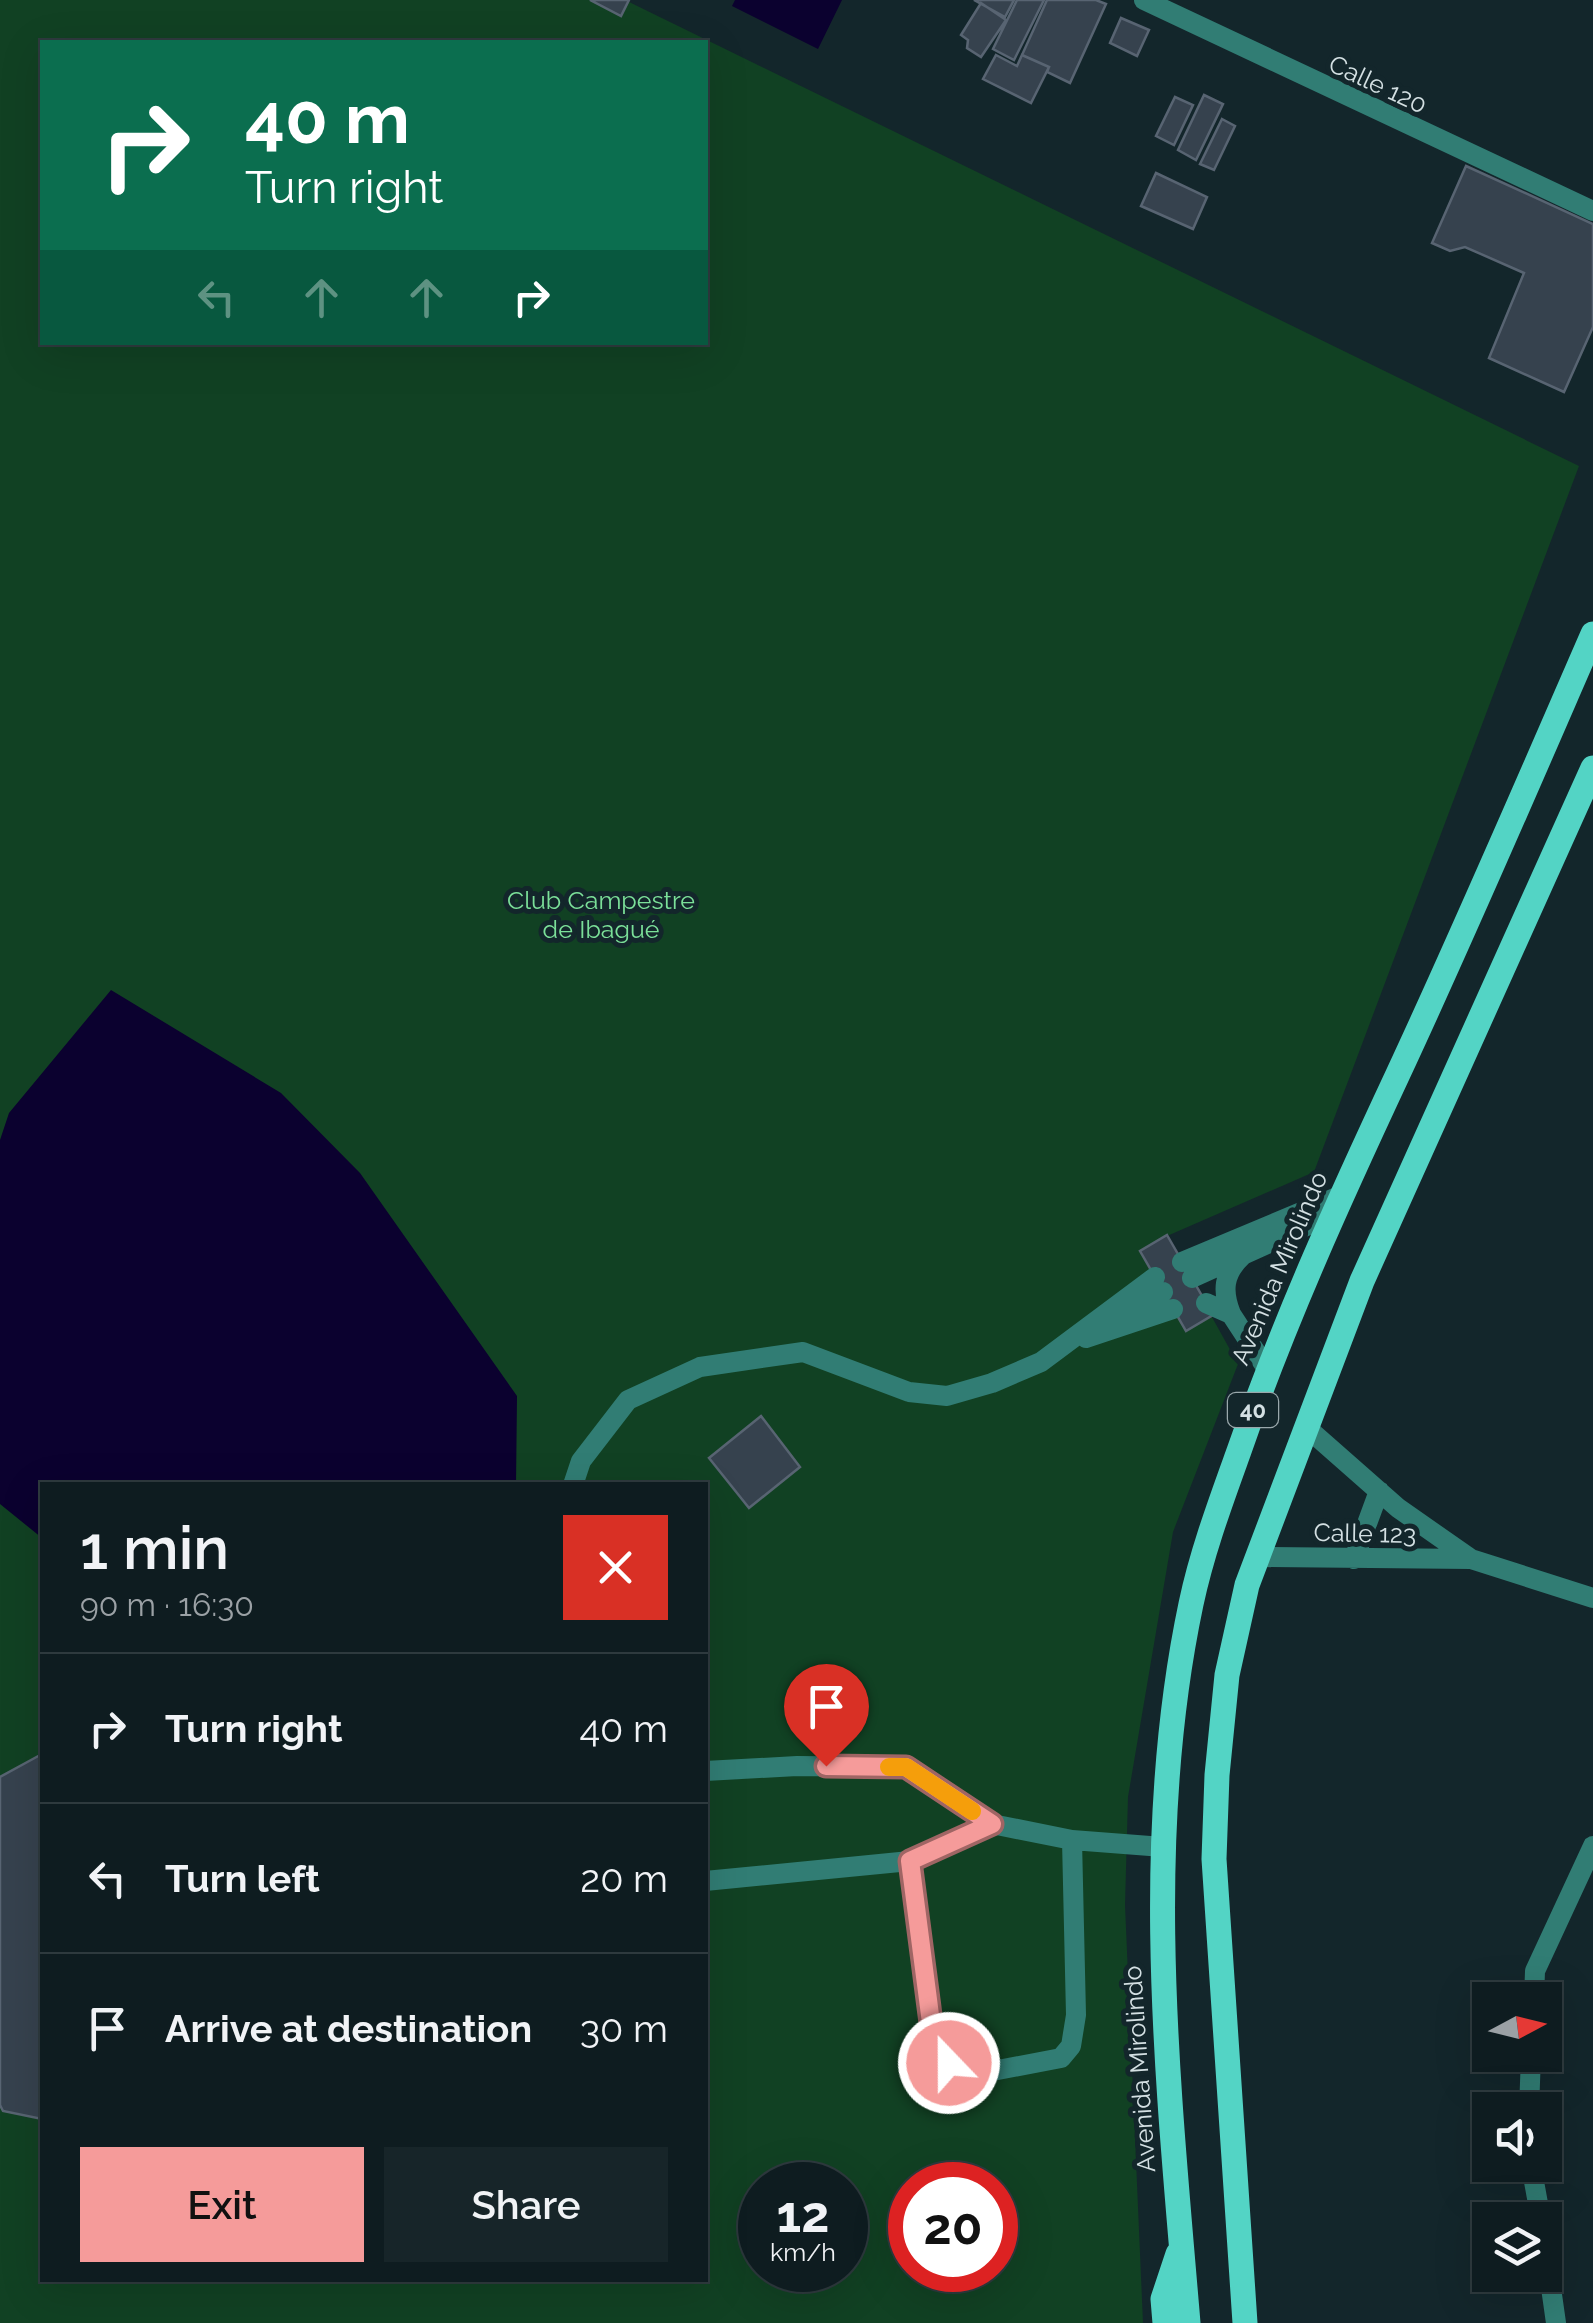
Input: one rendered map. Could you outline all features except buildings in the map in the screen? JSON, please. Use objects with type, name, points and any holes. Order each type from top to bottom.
[{"type":"main road","name":"Avenida Mirolindo","points":[[1188,2323],[1161,1974],[1166,1788],[1191,1604],[1220,1504],[1268,1369],[1593,634]]},
{"type":"main road","name":"40","points":[[1245,2323],[1214,1859],[1217,1775],[1228,1675],[1247,1585],[1362,1281],[1593,768]]},
{"type":"main road","points":[[1165,2323],[1163,2298],[1182,2245]]},
{"type":"street","name":"Calle 120","points":[[1144,0],[1593,212]]},
{"type":"street","points":[[1338,1205],[1243,1254],[1187,1270],[1338,1205]]},
{"type":"street","points":[[1243,1254],[1231,1266],[1225,1298],[1231,1314],[1268,1369]]},
{"type":"street","points":[[575,1482],[581,1461],[628,1400],[700,1367],[803,1352],[909,1392],[946,1396],[1041,1362],[1164,1293],[1070,1343]]},
{"type":"street","points":[[1206,1303],[1231,1314]]},
{"type":"street","name":"Calle 123","points":[[1306,1427],[1379,1491],[1471,1559]]},
{"type":"street","points":[[1354,1559],[1379,1491]]},
{"type":"street","name":"Calle 123","points":[[1258,1556],[1471,1559],[1593,1598]]},
{"type":"street","points":[[708,1771],[797,1766],[906,1767],[992,1824],[1072,1840],[1163,1847]]},
{"type":"street","points":[[708,1882],[910,1861],[992,1824]]},
{"type":"street","points":[[910,1861],[933,2038],[949,2063],[977,2074],[1061,2058],[1071,2046],[1076,2015],[1072,1840]]},
{"type":"street","points":[[1535,1982],[1535,1971],[1593,1846]]},
{"type":"street","points":[[1552,2292],[1556,2323]]},
{"type":"green space","name":"Club Campestre de Ibagué","points":[[0,0],[625,0],[707,40],[40,40],[40,345],[708,345],[708,41],[1579,466],[1314,1172],[1167,1236],[1238,1364],[1173,1532],[1128,1797],[1125,1905],[1143,2323],[0,2323]]},
{"type":"shaded area","points":[[735,0],[842,0],[818,49],[732,6]]},
{"type":"shaded area","points":[[111,990],[281,1093],[360,1173],[517,1396],[516,1482],[40,1482],[40,1536],[0,1504],[0,1140],[9,1113]]},
{"type":"slow traffic","points":[[889,1767],[906,1767],[972,1811]]},
{"type":"route","points":[[826,1766],[906,1767],[992,1824],[910,1861],[933,2038],[949,2063]]}]
